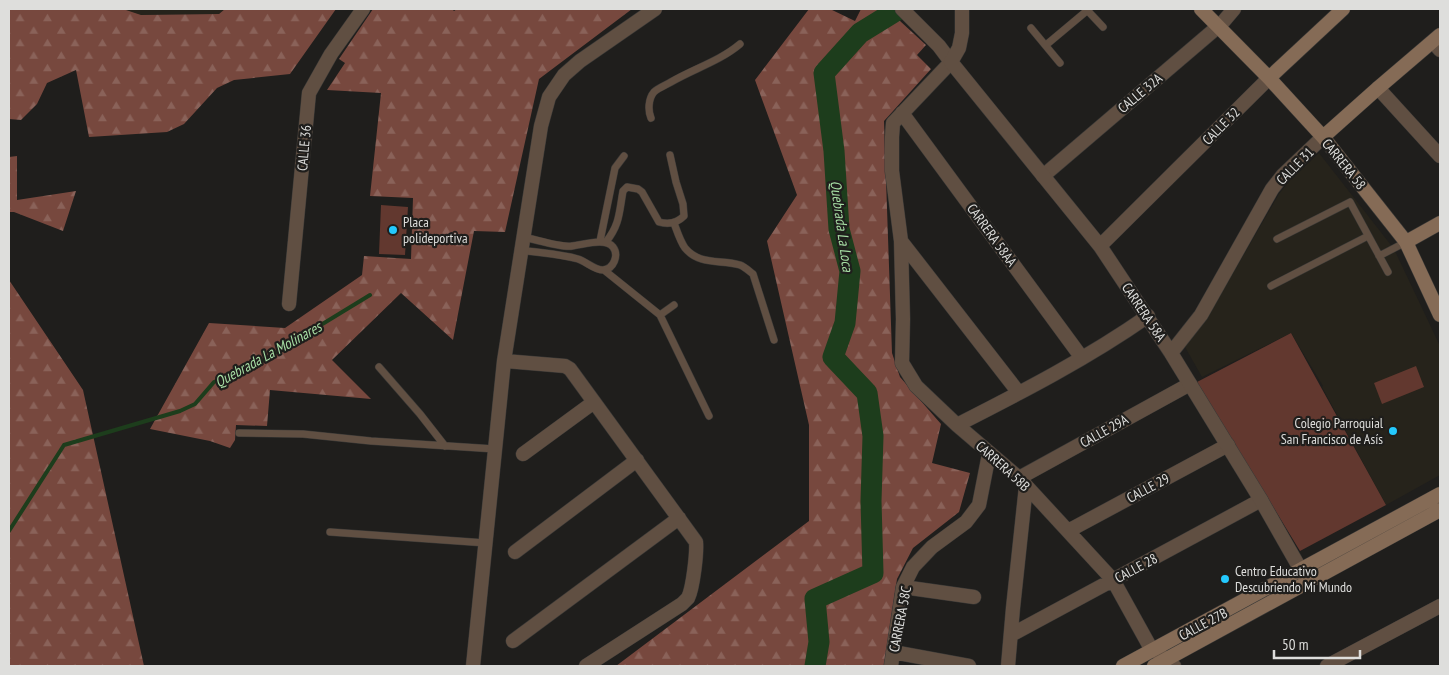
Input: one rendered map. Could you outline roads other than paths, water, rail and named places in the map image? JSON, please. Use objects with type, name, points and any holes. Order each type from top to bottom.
[{"type":"main road","name":"CARRERA 58","points":[[1201,9],[1324,137],[1406,242],[1440,315]]},
{"type":"main road","name":"CALLE 32","points":[[1269,78],[1343,9]]},
{"type":"main road","name":"CALLE 31","points":[[1324,137],[1378,88],[1438,42]]},
{"type":"main road","points":[[1406,242],[1440,223]]},
{"type":"main road","name":"CALLE 27B","points":[[1165,664],[1440,494]]},
{"type":"main road","name":"CALLE 27B","points":[[1123,666],[1440,510]]},
{"type":"street","name":"CALLE 36","points":[[289,304],[309,93],[332,54],[363,9]]},
{"type":"street","points":[[473,666],[504,361],[541,126],[549,97],[564,76],[580,60],[655,9]]},
{"type":"street","name":"CARRERA 58A","points":[[902,9],[939,46],[1100,246],[1171,353],[1305,576]]},
{"type":"street","points":[[952,62],[959,48],[962,33],[962,9]]},
{"type":"street","name":"CALLE 32A","points":[[1043,176],[1218,26],[1234,9]]},
{"type":"street","name":"CARRERA 58B","points":[[952,62],[894,123],[892,171],[901,241],[902,362],[916,386],[989,454],[1023,482],[1113,580],[1149,645],[1165,664]]},
{"type":"street","name":"CALLE 32","points":[[1100,246],[1269,78]]},
{"type":"street","points":[[1378,88],[1440,156]]},
{"type":"street","name":"CARRERA 58AA","points":[[902,113],[1082,358]]},
{"type":"street","name":"CALLE 31","points":[[1171,353],[1201,314],[1272,189],[1283,175],[1324,137]]},
{"type":"street","points":[[901,241],[1019,394]]},
{"type":"street","points":[[957,425],[1019,394],[1082,358],[1148,316]]},
{"type":"street","points":[[504,361],[566,366],[570,369],[696,542],[697,549],[688,598],[682,604],[586,666]]},
{"type":"street","name":"CALLE 29A","points":[[1023,482],[1190,384]]},
{"type":"street","points":[[523,454],[594,402]]},
{"type":"street","name":"CALLE 29","points":[[1068,531],[1228,445]]},
{"type":"street","name":"CARRERA 58C","points":[[892,659],[903,587],[913,567],[932,547],[966,522],[979,505],[989,454]]},
{"type":"street","points":[[515,552],[637,460]]},
{"type":"street","points":[[1008,666],[1023,482]]},
{"type":"street","name":"CALLE 28","points":[[1011,635],[1260,500]]},
{"type":"street","points":[[513,641],[679,518]]},
{"type":"street","points":[[903,587],[974,597]]},
{"type":"street","points":[[1327,666],[1440,606]]},
{"type":"street","points":[[892,659],[969,666]]},
{"type":"lane","points":[[1046,46],[1088,10],[1103,27]]},
{"type":"lane","points":[[1031,28],[1060,63]]},
{"type":"lane","points":[[651,118],[649,108],[654,92],[688,72],[730,52],[740,44]]},
{"type":"lane","points":[[603,242],[617,225],[623,191],[627,187],[638,189],[642,192],[659,222],[674,223],[684,216],[670,155]]},
{"type":"lane","points":[[603,242],[615,168],[624,156]]},
{"type":"lane","points":[[1277,239],[1350,202],[1388,272]]},
{"type":"lane","points":[[674,223],[684,247],[692,255],[704,261],[740,265],[753,274],[774,340]]},
{"type":"lane","points":[[1271,286],[1368,236]]},
{"type":"lane","points":[[603,242],[612,245],[616,258],[610,268],[604,270],[596,269],[578,259],[522,243],[570,247],[603,242]]},
{"type":"lane","points":[[1379,256],[1406,242]]},
{"type":"lane","points":[[604,270],[660,315],[709,416]]},
{"type":"lane","points":[[660,315],[674,305]]},
{"type":"lane","points":[[379,367],[445,446]]},
{"type":"lane","points":[[239,433],[303,434],[495,450]]},
{"type":"lane","points":[[330,532],[486,543]]},
{"type":"waterway","name":"Quebrada La Loca","points":[[815,666],[819,642],[815,599],[873,573],[871,501],[873,436],[867,393],[833,357],[845,323],[850,271],[839,229],[834,151],[824,73],[860,33],[899,9]]},
{"type":"waterway","name":"Quebrada La Molinares","points":[[9,531],[64,445],[180,411],[195,404],[214,382],[252,367],[370,295]]},
{"type":"place","name":"Placa polideportiva","points":[[393,230]]},
{"type":"place","name":"Colegio Parroquial San Francisco de Asís","points":[[1393,431]]},
{"type":"place","name":"Centro Educativo Descubriendo Mi Mundo","points":[[1225,579]]}]
